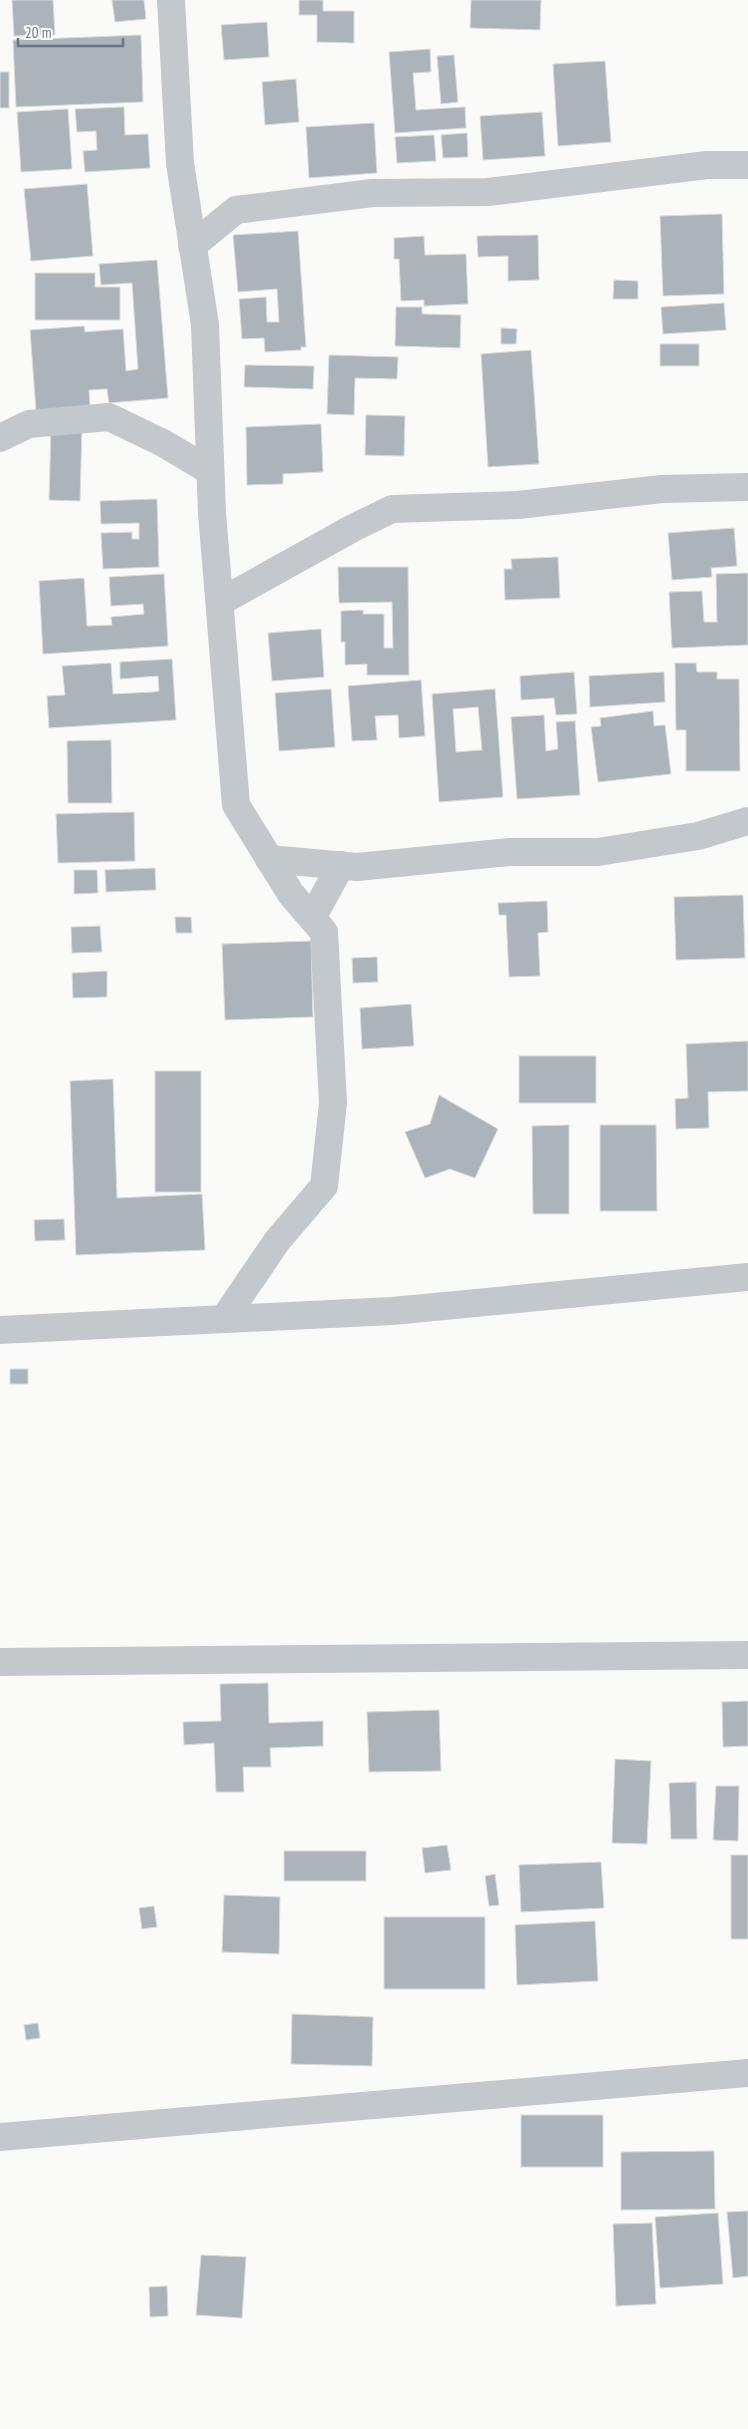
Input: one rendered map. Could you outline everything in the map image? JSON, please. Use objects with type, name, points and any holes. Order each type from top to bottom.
[{"type":"street","points":[[171,0],[180,163],[205,325],[210,471],[236,805],[291,894],[324,932],[333,1103],[324,1186],[277,1242],[224,1319]]},
{"type":"street","points":[[192,246],[236,210],[372,193],[488,192],[707,165],[748,165]]},
{"type":"street","points":[[0,438],[29,424],[109,417],[163,443],[210,471]]},
{"type":"street","points":[[220,602],[353,528],[392,509],[518,504],[662,490],[748,487]]},
{"type":"street","points":[[269,859],[357,867],[510,852],[598,852],[698,836],[748,821]]},
{"type":"street","points":[[312,918],[341,866]]},
{"type":"street","points":[[0,1330],[392,1311],[748,1277]]},
{"type":"street","points":[[0,1662],[748,1655]]},
{"type":"street","points":[[0,2137],[748,2073]]},
{"type":"building","points":[[12,0],[53,0],[55,35],[14,36]]},
{"type":"building","points":[[112,0],[144,0],[146,19],[115,22]]},
{"type":"building","points":[[299,0],[323,0],[323,11],[354,11],[354,43],[317,42],[317,15],[299,15]]},
{"type":"building","points":[[471,0],[541,0],[540,30],[470,28]]},
{"type":"building","points":[[267,22],[269,57],[224,60],[221,25]]},
{"type":"building","points":[[141,35],[143,102],[16,107],[13,40]]},
{"type":"building","points":[[430,49],[431,72],[413,73],[416,110],[465,107],[466,128],[395,133],[389,52]]},
{"type":"building","points":[[454,55],[458,102],[441,104],[437,56]]},
{"type":"building","points":[[605,61],[611,142],[558,146],[553,64]]},
{"type":"building","points":[[0,72],[9,72],[9,108],[0,108]]},
{"type":"building","points":[[296,79],[299,122],[265,125],[262,82]]},
{"type":"building","points":[[124,107],[125,135],[148,134],[150,168],[85,172],[83,151],[97,150],[96,131],[77,132],[75,109]]},
{"type":"building","points":[[68,109],[72,169],[21,172],[17,112]]},
{"type":"building","points":[[542,112],[545,156],[483,160],[480,116]]},
{"type":"building","points":[[374,123],[377,173],[309,178],[306,127]]},
{"type":"building","points":[[467,133],[468,157],[443,158],[441,135]]},
{"type":"building","points":[[434,135],[436,161],[397,163],[395,137]]},
{"type":"building","points":[[87,184],[93,256],[31,261],[24,189]]},
{"type":"building","points":[[722,214],[724,294],[663,296],[660,216]]},
{"type":"building","points":[[298,231],[306,347],[301,347],[301,350],[265,352],[264,338],[242,339],[239,299],[266,297],[267,322],[279,322],[277,289],[238,292],[233,235]]},
{"type":"building","points":[[538,235],[539,280],[508,281],[508,256],[478,257],[477,236]]},
{"type":"building","points":[[424,236],[425,255],[466,254],[468,304],[424,306],[424,300],[401,301],[399,259],[394,259],[394,238]]},
{"type":"building","points":[[157,260],[168,398],[109,403],[107,389],[89,390],[90,407],[36,411],[30,330],[84,326],[85,332],[123,329],[126,371],[138,369],[132,283],[101,285],[99,264]]},
{"type":"building","points":[[35,273],[95,273],[95,287],[120,287],[120,320],[35,320]]},
{"type":"building","points":[[614,280],[638,281],[638,299],[613,299]]},
{"type":"building","points":[[724,303],[726,330],[663,334],[661,307]]},
{"type":"building","points":[[396,307],[422,307],[422,314],[461,315],[460,348],[395,346]]},
{"type":"building","points":[[501,328],[517,329],[516,344],[501,344]]},
{"type":"building","points":[[660,344],[699,344],[699,366],[660,366]]},
{"type":"building","points":[[531,350],[539,464],[488,467],[481,354]]},
{"type":"building","points":[[329,355],[398,357],[397,379],[355,378],[354,415],[327,414]]},
{"type":"building","points":[[245,365],[314,366],[313,389],[244,387]]},
{"type":"building","points":[[366,415],[405,416],[404,456],[365,455]]},
{"type":"building","points":[[321,424],[323,472],[283,474],[283,484],[247,485],[246,427]]},
{"type":"building","points":[[51,426],[82,426],[80,501],[49,500]]},
{"type":"building","points":[[157,499],[159,567],[103,569],[101,533],[132,532],[132,539],[139,539],[139,523],[101,524],[100,501]]},
{"type":"building","points":[[734,528],[737,566],[711,568],[712,577],[672,580],[668,533]]},
{"type":"building","points":[[558,557],[560,598],[505,600],[504,569],[512,569],[511,559]]},
{"type":"building","points":[[338,567],[408,567],[409,675],[367,675],[367,664],[345,665],[345,642],[341,642],[341,611],[363,610],[363,614],[384,614],[384,648],[393,648],[392,602],[339,603]]},
{"type":"building","points":[[748,573],[748,645],[672,648],[669,592],[702,591],[704,622],[717,622],[716,574]]},
{"type":"building","points":[[164,574],[168,646],[43,654],[39,581],[84,578],[87,626],[112,625],[111,617],[144,614],[143,604],[111,606],[109,577]]},
{"type":"building","points":[[321,629],[324,677],[272,681],[268,633]]},
{"type":"building","points":[[172,659],[176,720],[49,728],[47,696],[65,695],[62,666],[111,663],[113,694],[153,692],[159,691],[158,676],[120,679],[120,662]]},
{"type":"building","points":[[675,663],[696,663],[697,672],[717,672],[717,679],[739,679],[740,771],[686,771],[686,730],[676,730]]},
{"type":"building","points":[[574,672],[577,714],[556,715],[554,698],[521,700],[520,676]]},
{"type":"building","points":[[664,672],[665,702],[590,707],[589,676]]},
{"type":"building","points":[[421,680],[425,736],[399,738],[398,715],[375,716],[377,740],[352,741],[348,686]]},
{"type":"building","points":[[331,689],[335,747],[279,751],[275,693]]},
{"type":"building","points":[[495,689],[503,797],[439,802],[432,694]],"holes":[[[478,707],[482,750],[456,752],[453,709]]]},
{"type":"building","points":[[653,711],[654,726],[665,725],[671,774],[598,782],[591,727],[601,726],[600,718]]},
{"type":"building","points":[[544,715],[546,751],[558,749],[556,722],[575,721],[580,795],[517,799],[511,717]]},
{"type":"building","points":[[111,740],[112,803],[68,803],[67,741]]},
{"type":"building","points":[[134,812],[135,861],[58,863],[56,814]]},
{"type":"building","points":[[155,868],[156,890],[106,892],[105,870]]},
{"type":"building","points":[[74,870],[97,870],[98,893],[74,894]]},
{"type":"building","points":[[743,895],[745,958],[676,960],[674,897]]},
{"type":"building","points":[[547,901],[548,932],[538,933],[540,976],[509,977],[506,915],[499,915],[498,903]]},
{"type":"building","points":[[175,917],[191,917],[192,933],[176,933]]},
{"type":"building","points":[[100,926],[102,952],[72,953],[71,927]]},
{"type":"building","points":[[311,941],[313,1017],[225,1020],[222,944]]},
{"type":"building","points":[[377,957],[378,982],[353,983],[352,958]]},
{"type":"building","points":[[107,971],[107,997],[73,998],[72,973]]},
{"type":"building","points":[[411,1004],[414,1046],[362,1049],[360,1008]]},
{"type":"building","points":[[748,1041],[748,1091],[708,1092],[709,1128],[676,1129],[675,1099],[688,1098],[686,1044]]},
{"type":"building","points":[[519,1056],[596,1056],[596,1103],[519,1103]]},
{"type":"building","points":[[155,1071],[201,1071],[201,1192],[155,1192]]},
{"type":"building","points":[[113,1079],[117,1198],[202,1194],[205,1250],[76,1255],[70,1081]]},
{"type":"building","points":[[439,1095],[498,1129],[475,1178],[450,1169],[425,1178],[405,1132],[430,1124]]},
{"type":"building","points":[[569,1125],[569,1214],[533,1214],[532,1126]]},
{"type":"building","points":[[600,1125],[656,1125],[657,1211],[600,1211]]},
{"type":"building","points":[[64,1219],[65,1240],[35,1241],[34,1220]]},
{"type":"building","points":[[10,1369],[28,1369],[28,1384],[10,1384]]},
{"type":"building","points":[[268,1683],[269,1723],[323,1721],[323,1746],[270,1748],[271,1767],[243,1767],[244,1792],[216,1792],[214,1743],[184,1745],[183,1722],[221,1721],[220,1684]]},
{"type":"building","points":[[748,1701],[748,1746],[723,1747],[722,1702]]},
{"type":"building","points":[[439,1710],[441,1771],[369,1772],[367,1712]]},
{"type":"building","points":[[615,1759],[651,1761],[647,1844],[612,1843]]},
{"type":"building","points":[[696,1782],[697,1839],[671,1839],[669,1783]]},
{"type":"building","points":[[716,1786],[739,1786],[738,1841],[713,1840]]},
{"type":"building","points":[[447,1845],[451,1870],[425,1873],[422,1848]]},
{"type":"building","points":[[284,1851],[366,1851],[366,1881],[284,1881]]},
{"type":"building","points":[[731,1855],[748,1855],[748,1939],[731,1939]]},
{"type":"building","points":[[601,1862],[604,1908],[521,1912],[519,1865]]},
{"type":"building","points":[[495,1874],[499,1905],[489,1906],[485,1876]]},
{"type":"building","points":[[224,1895],[280,1897],[279,1954],[222,1952]]},
{"type":"building","points":[[154,1906],[157,1927],[142,1929],[139,1908]]},
{"type":"building","points":[[384,1917],[485,1917],[485,1989],[384,1989]]},
{"type":"building","points":[[595,1921],[598,1981],[517,1985],[515,1925]]},
{"type":"building","points":[[292,2014],[373,2017],[372,2066],[291,2064]]},
{"type":"building","points":[[38,2023],[40,2038],[26,2040],[24,2025]]},
{"type":"building","points":[[521,2115],[603,2115],[603,2167],[521,2167]]},
{"type":"building","points":[[714,2151],[715,2209],[621,2210],[621,2152]]},
{"type":"building","points":[[748,2211],[748,2276],[733,2278],[727,2212]]},
{"type":"building","points":[[718,2213],[723,2284],[660,2288],[655,2217]]},
{"type":"building","points":[[652,2223],[656,2304],[616,2306],[613,2224]]},
{"type":"building","points":[[201,2255],[246,2257],[242,2318],[196,2315]]},
{"type":"building","points":[[167,2286],[168,2316],[150,2317],[149,2287]]}]
